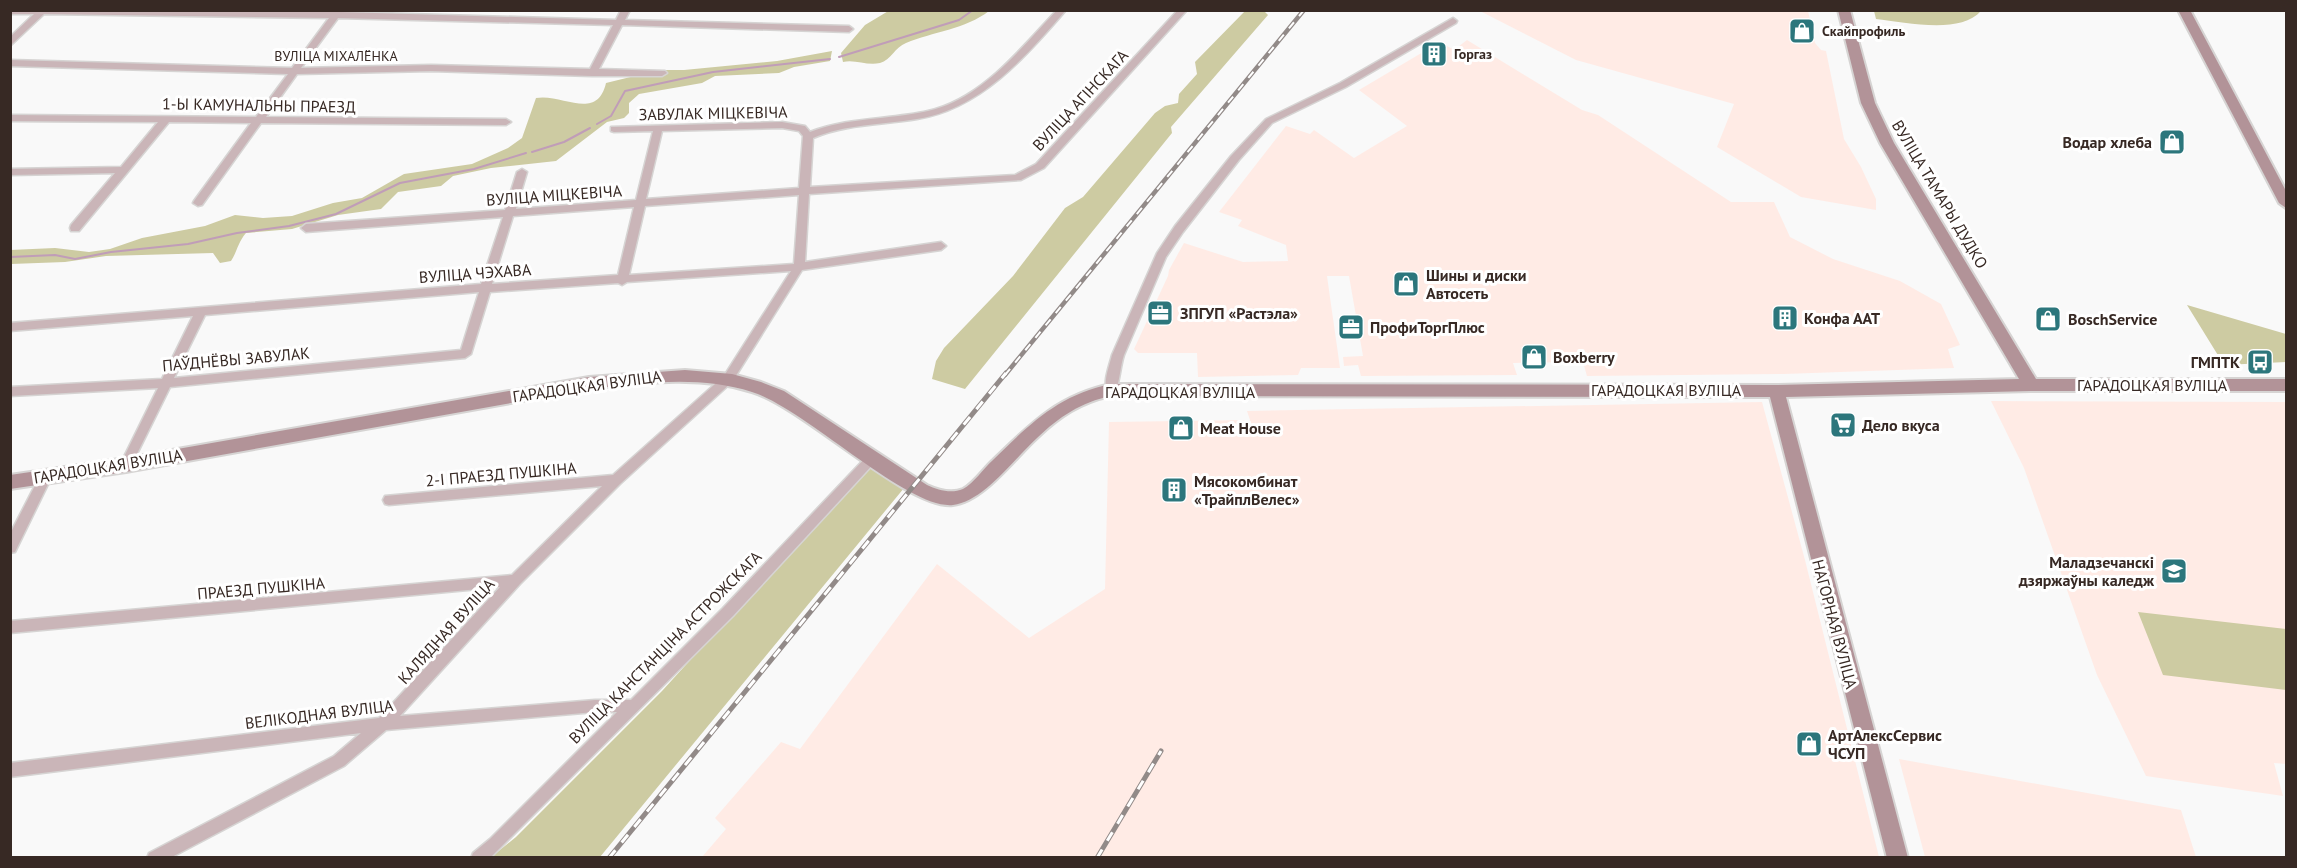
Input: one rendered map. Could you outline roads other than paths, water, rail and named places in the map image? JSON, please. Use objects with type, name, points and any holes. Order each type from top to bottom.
[{"type":"street","points":[[592,73],[626,10]]},
{"type":"street","points":[[799,267],[808,136],[846,123],[881,122],[933,114],[963,101],[999,74],[1062,10]]},
{"type":"street","name":"ВУЛІЦА АГІНСКАГА","points":[[803,191],[1017,178],[1040,166],[1184,10]]},
{"type":"street","name":"ВУЛІЦА ТАМАРЫ ДУДКО","points":[[1844,10],[1868,103],[1887,143],[2031,385]]},
{"type":"street","points":[[2184,10],[2286,203]]},
{"type":"street","points":[[10,11],[338,13],[619,24],[849,29]]},
{"type":"street","points":[[10,43],[43,11]]},
{"type":"street","points":[[198,203],[293,70],[338,13]]},
{"type":"street","points":[[1111,390],[1118,355],[1161,256],[1179,229],[1269,121],[1343,85],[1453,21]]},
{"type":"street","name":"ВУЛІЦА МІХАЛЁНКА","points":[[10,63],[293,70],[431,68],[662,73]]},
{"type":"street","name":"1-Ы КАМУНАЛЬНЫ ПРАЕЗД","points":[[10,118],[506,122]]},
{"type":"street","points":[[75,228],[166,118]]},
{"type":"street","name":"ЗАВУЛАК МІЦКЕВІЧА","points":[[614,129],[782,125],[802,129],[808,136]]},
{"type":"street","points":[[622,280],[658,129]]},
{"type":"street","points":[[10,172],[123,170]]},
{"type":"street","points":[[485,288],[522,172]]},
{"type":"street","name":"ВУЛІЦА МІЦКЕВІЧА","points":[[306,228],[803,191]]},
{"type":"street","name":"ВУЛІЦА ЧЭХАВА","points":[[10,327],[485,288],[799,267],[940,246]]},
{"type":"street","name":"КАЛЯДНАЯ ВУЛІЦА","points":[[154,858],[339,761],[383,724],[515,580],[616,480],[728,379],[799,267]]},
{"type":"street","name":"ПАЎДНЁВЫ ЗАВУЛАК","points":[[10,392],[165,383],[465,354],[485,288]]},
{"type":"street","points":[[126,465],[201,311]]},
{"type":"street","name":"ГАРАДОЦКАЯ ВУЛІЦА","points":[[10,482],[126,465],[589,383],[660,375],[728,379],[758,386],[778,395],[921,490],[937,498],[967,495],[1057,410],[1076,399],[1111,390],[1776,391],[2031,385],[2286,385]]},
{"type":"street","name":"НАГОРНАЯ ВУЛІЦА","points":[[1776,391],[1898,858]]},
{"type":"street","name":"ВУЛІЦА КАНСТАНЦІНА АСТРОЖСКАГА","points":[[478,858],[495,844],[728,612],[873,457]]},
{"type":"street","points":[[10,548],[46,476]]},
{"type":"street","name":"2-І ПРАЕЗД ПУШКІНА","points":[[389,500],[616,480]]},
{"type":"street","name":"ПРАЕЗД ПУШКІНА","points":[[10,627],[515,580]]},
{"type":"street","name":"ВЕЛІКОДНАЯ ВУЛІЦА","points":[[10,770],[383,724],[595,706],[634,706]]},
{"type":"waterway","points":[[839,57],[959,20],[973,10]]},
{"type":"waterway","points":[[597,124],[611,116],[625,91],[713,72],[830,59]]},
{"type":"waterway","points":[[532,152],[564,142],[590,128]]},
{"type":"waterway","points":[[10,257],[55,255],[75,259],[111,252],[188,244],[237,233],[289,226],[336,214],[400,183],[474,169],[526,153]]},
{"type":"railway","points":[[1005,375],[1304,10]]},
{"type":"railway","points":[[609,858],[1006,373]]},
{"type":"railway","points":[[1097,858],[1161,751]]},
{"type":"place","name":"Скайпрофиль","points":[[1802,31]]},
{"type":"place","name":"Горгаз","points":[[1434,54]]},
{"type":"place","name":"Водар хлеба","points":[[2172,142]]},
{"type":"place","name":"Шины и диски Автосеть","points":[[1406,284]]},
{"type":"place","name":"ЗПГУП «Растэла»","points":[[1160,313]]},
{"type":"place","name":"Конфа ААТ","points":[[1785,318]]},
{"type":"place","name":"BoschService","points":[[2048,319]]},
{"type":"place","name":"ПрофиТоргПлюс","points":[[1351,327]]},
{"type":"place","name":"Boxberry","points":[[1534,357]]},
{"type":"place","name":"ГМПТК","points":[[2260,362]]},
{"type":"place","name":"Дело вкуса","points":[[1843,425]]},
{"type":"place","name":"Meat House","points":[[1181,428]]},
{"type":"place","name":"Мясокомбинат «ТрайплВелес»","points":[[1174,490]]},
{"type":"place","name":"Маладзечанскі дзяржаўны каледж","points":[[2174,571]]},
{"type":"place","name":"АртАлексСервис ЧСУП","points":[[1809,744]]}]
